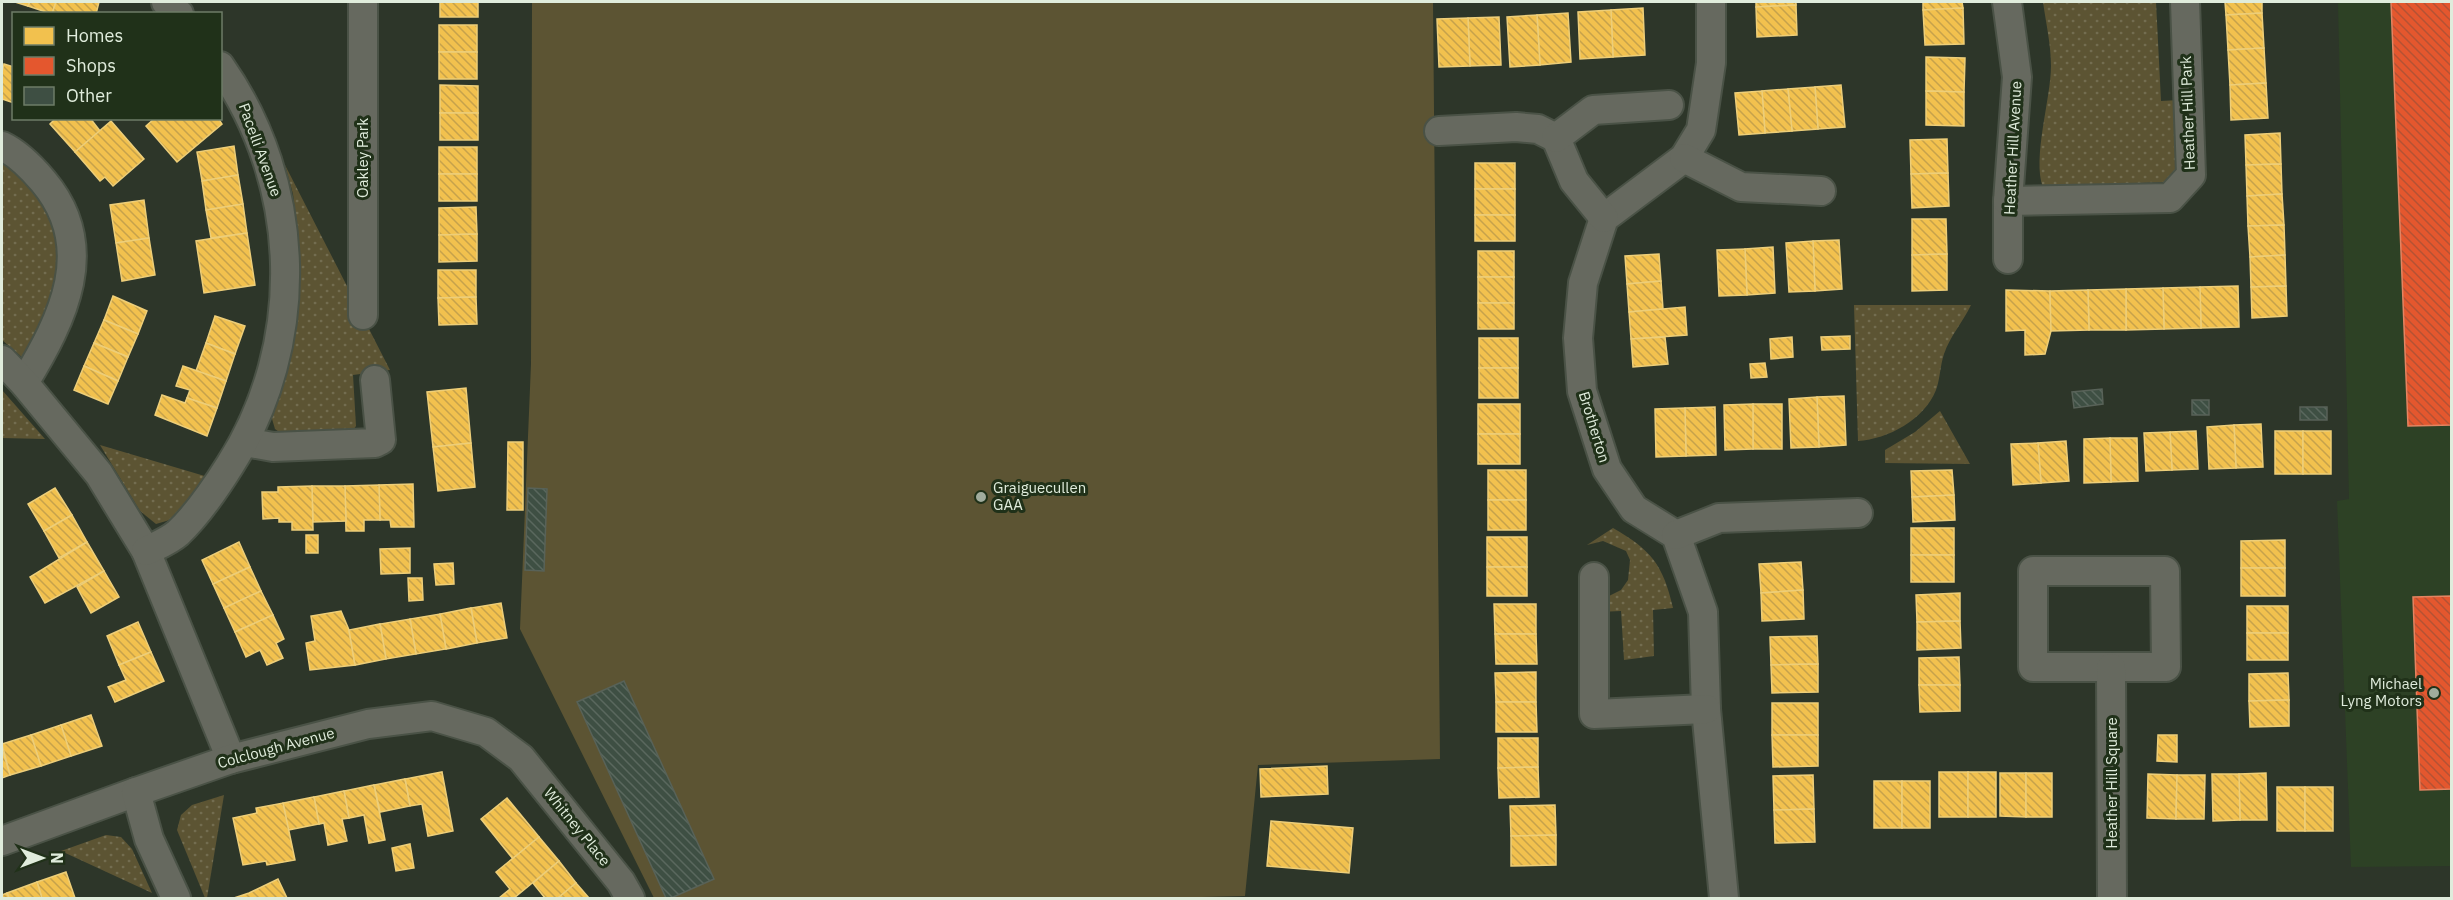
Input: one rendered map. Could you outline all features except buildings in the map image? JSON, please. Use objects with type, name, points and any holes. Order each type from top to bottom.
[{"type":"street","name":"Oakley Park","points":[[363,2],[363,315]]},
{"type":"street","points":[[1439,130],[1516,126],[1538,129],[1556,138],[1574,181],[1604,218],[1684,158],[1701,130],[1711,63],[1711,2]]},
{"type":"street","name":"Heather Hill Avenue","points":[[2007,2],[2017,77],[2008,201],[2008,259]]},
{"type":"street","name":"Heather Hill Park","points":[[2008,201],[2170,198],[2191,175],[2185,2]]},
{"type":"street","name":"Pacelli Avenue","points":[[146,551],[176,535],[213,492],[245,442],[266,392],[280,342],[285,298],[286,243],[276,188],[258,136],[237,90],[222,69]]},
{"type":"street","points":[[1556,138],[1593,111],[1669,105]]},
{"type":"street","points":[[2,146],[10,149],[37,174],[55,195],[66,216],[71,245],[73,276],[62,311],[43,352],[24,382]]},
{"type":"street","points":[[1684,158],[1741,187],[1821,191]]},
{"type":"street","name":"Brotherton","points":[[1604,218],[1583,283],[1578,338],[1582,391],[1607,470],[1634,509],[1676,535]]},
{"type":"street","points":[[2,360],[24,382],[99,474],[146,551],[231,759]]},
{"type":"street","points":[[245,442],[273,447],[375,443],[381,440],[375,380]]},
{"type":"street","points":[[1724,898],[1706,709],[1703,612],[1676,535],[1719,518],[1858,513]]},
{"type":"street","points":[[2033,571],[2165,571],[2166,667],[2111,668],[2033,667],[2033,571]]},
{"type":"street","points":[[1594,577],[1594,714],[1706,709]]},
{"type":"street","name":"Heather Hill Square","points":[[2111,668],[2112,898]]},
{"type":"street","name":"Colclough Avenue","points":[[2,841],[231,759],[368,724],[432,716],[486,732],[521,758]]},
{"type":"street","name":"Whitney Place","points":[[521,758],[621,882],[630,898]]},
{"type":"street","points":[[136,792],[150,839],[176,898]]},
{"type":"shaded area","name":"Graiguecullen GAA","points":[[532,2],[1433,2],[1440,759],[1258,765],[1245,896],[654,898],[520,629],[531,364]]},
{"type":"shaded area","points":[[2043,2],[2156,2],[2161,101],[2179,100],[2182,171],[2166,182],[2043,187],[2040,175],[2041,145],[2051,66]]},
{"type":"shaded area","points":[[2338,2],[2451,2],[2451,866],[2351,867],[2337,501],[2349,499]]},
{"type":"shaded area","points":[[2,156],[24,178],[48,212],[57,240],[60,267],[60,284],[53,303],[23,358],[2,340]]},
{"type":"shaded area","points":[[285,165],[390,370],[353,375],[356,426],[352,432],[285,436],[275,429],[270,412],[297,311],[300,253],[293,194]]},
{"type":"shaded area","points":[[1854,305],[1971,305],[1947,347],[1936,390],[1923,410],[1914,419],[1893,432],[1858,441]]},
{"type":"shaded area","points":[[2,390],[45,439],[2,438]]},
{"type":"shaded area","points":[[1940,411],[1970,464],[1885,463],[1885,450],[1915,432]]},
{"type":"shaded area","points":[[100,445],[208,477],[173,519],[156,524],[140,511]]},
{"type":"shaded area","points":[[1613,528],[1646,551],[1660,569],[1665,580],[1673,608],[1653,610],[1654,656],[1624,660],[1621,611],[1598,612],[1605,598],[1621,590],[1628,580],[1630,560],[1626,551],[1603,541],[1587,545]]},
{"type":"shaded area","points":[[224,795],[207,898],[205,898],[177,830],[181,815],[192,805]]},
{"type":"shaded area","points":[[106,835],[121,837],[132,849],[152,893],[61,851]]},
{"type":"place","name":"Graiguecullen GAA","points":[[981,497]]},
{"type":"place","name":"Michael Lyng Motors","points":[[2434,693]]}]
